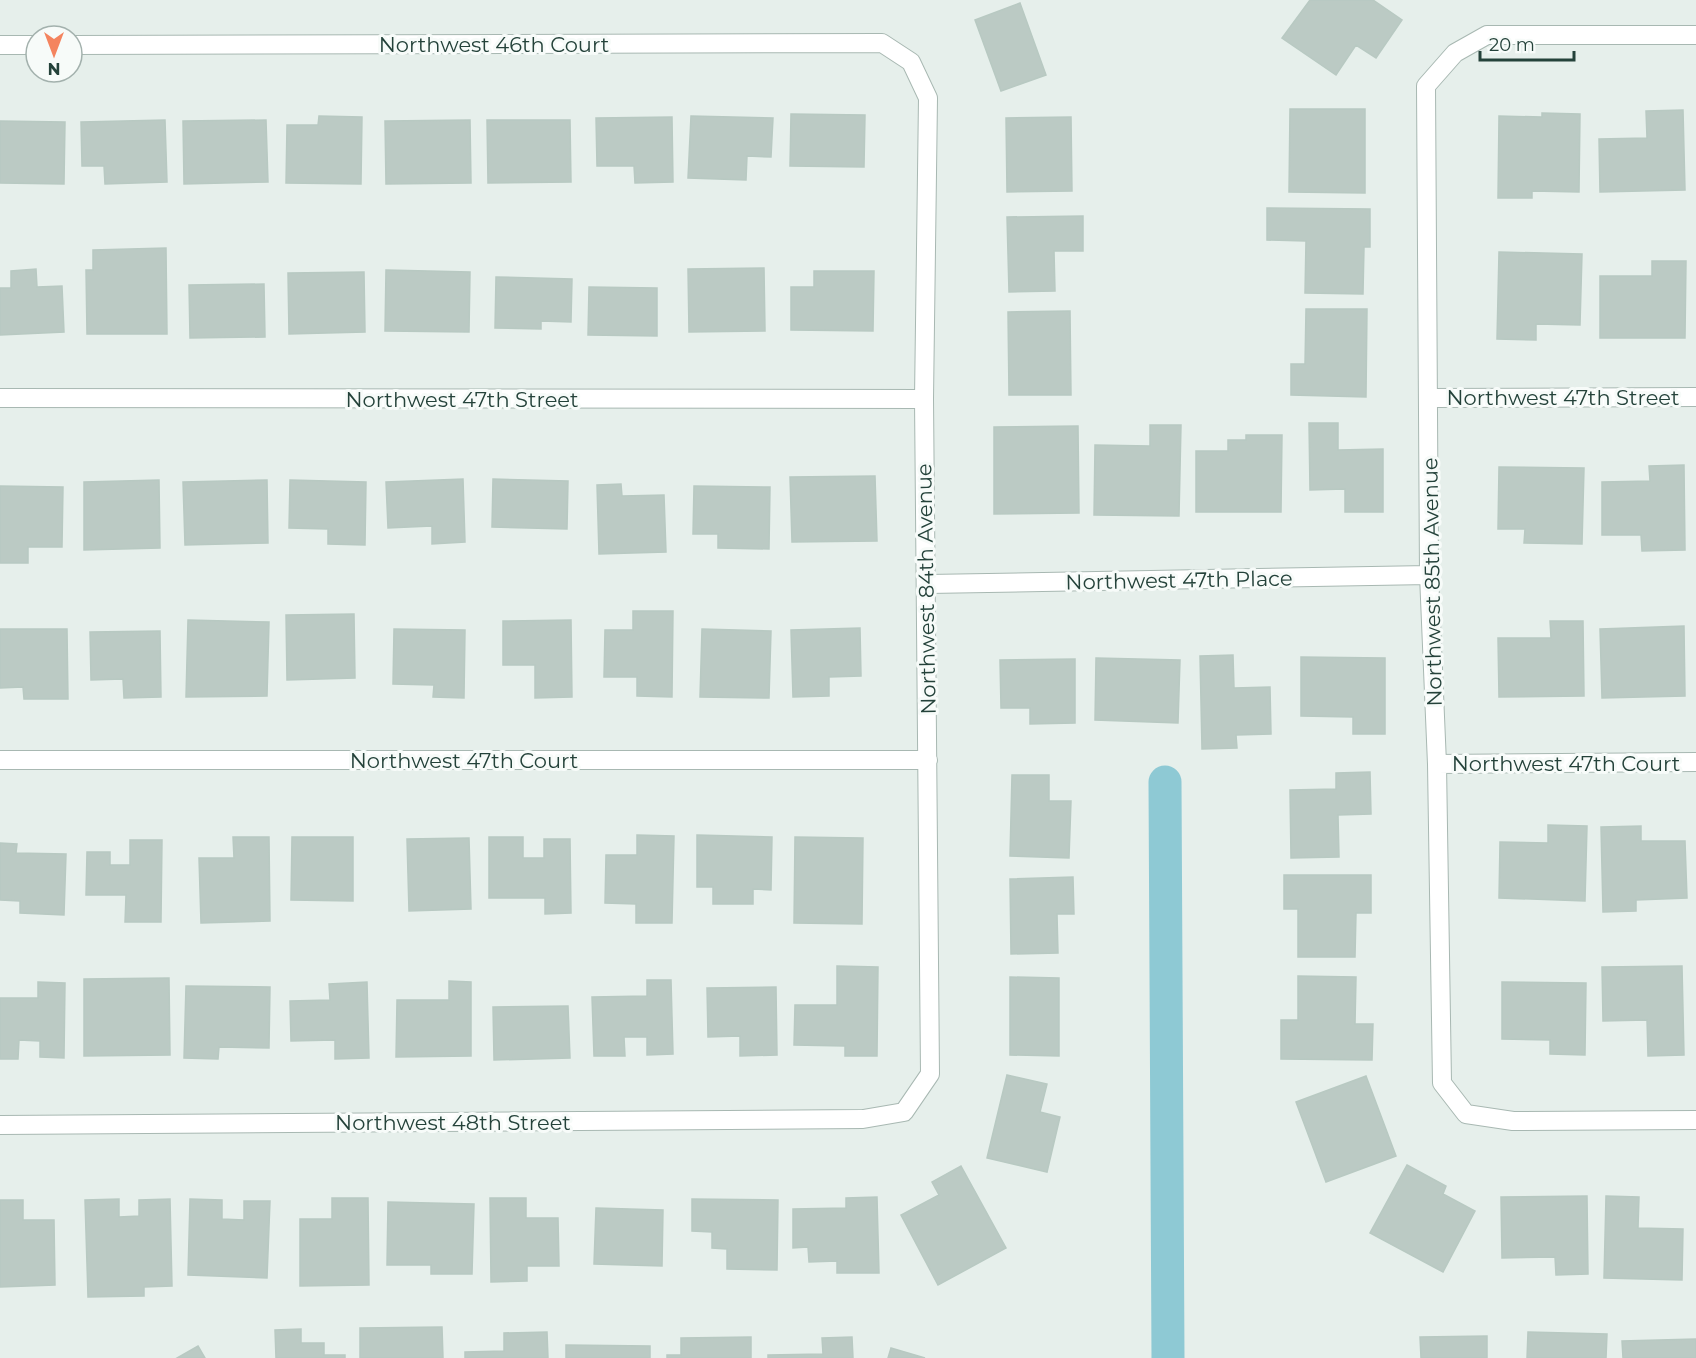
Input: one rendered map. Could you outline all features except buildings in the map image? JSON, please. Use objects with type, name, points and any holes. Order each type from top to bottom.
[{"type":"street","name":"Northwest 85th Avenue","points":[[1696,35],[1487,35],[1455,53],[1426,86],[1429,574],[1437,764],[1442,1083],[1466,1114],[1513,1120],[1696,1120]]},
{"type":"street","name":"Northwest 46th Court","points":[[84,45],[882,43],[911,62]]},
{"type":"street","points":[[0,45],[24,45]]},
{"type":"street","name":"Northwest 84th Avenue","points":[[904,1112],[930,1074],[928,585],[924,399],[928,98],[911,62]]},
{"type":"street","name":"Northwest 47th Street","points":[[1429,398],[1696,397]]},
{"type":"street","name":"Northwest 47th Street","points":[[0,398],[924,399]]},
{"type":"street","name":"Northwest 47th Place","points":[[928,585],[1429,574]]},
{"type":"street","name":"Northwest 47th Court","points":[[0,760],[928,760]]},
{"type":"street","name":"Northwest 47th Court","points":[[1437,764],[1696,762]]},
{"type":"street","name":"Northwest 48th Street","points":[[0,1125],[863,1119],[904,1112]]},
{"type":"waterway","points":[[1165,782],[1168,1358]]}]
